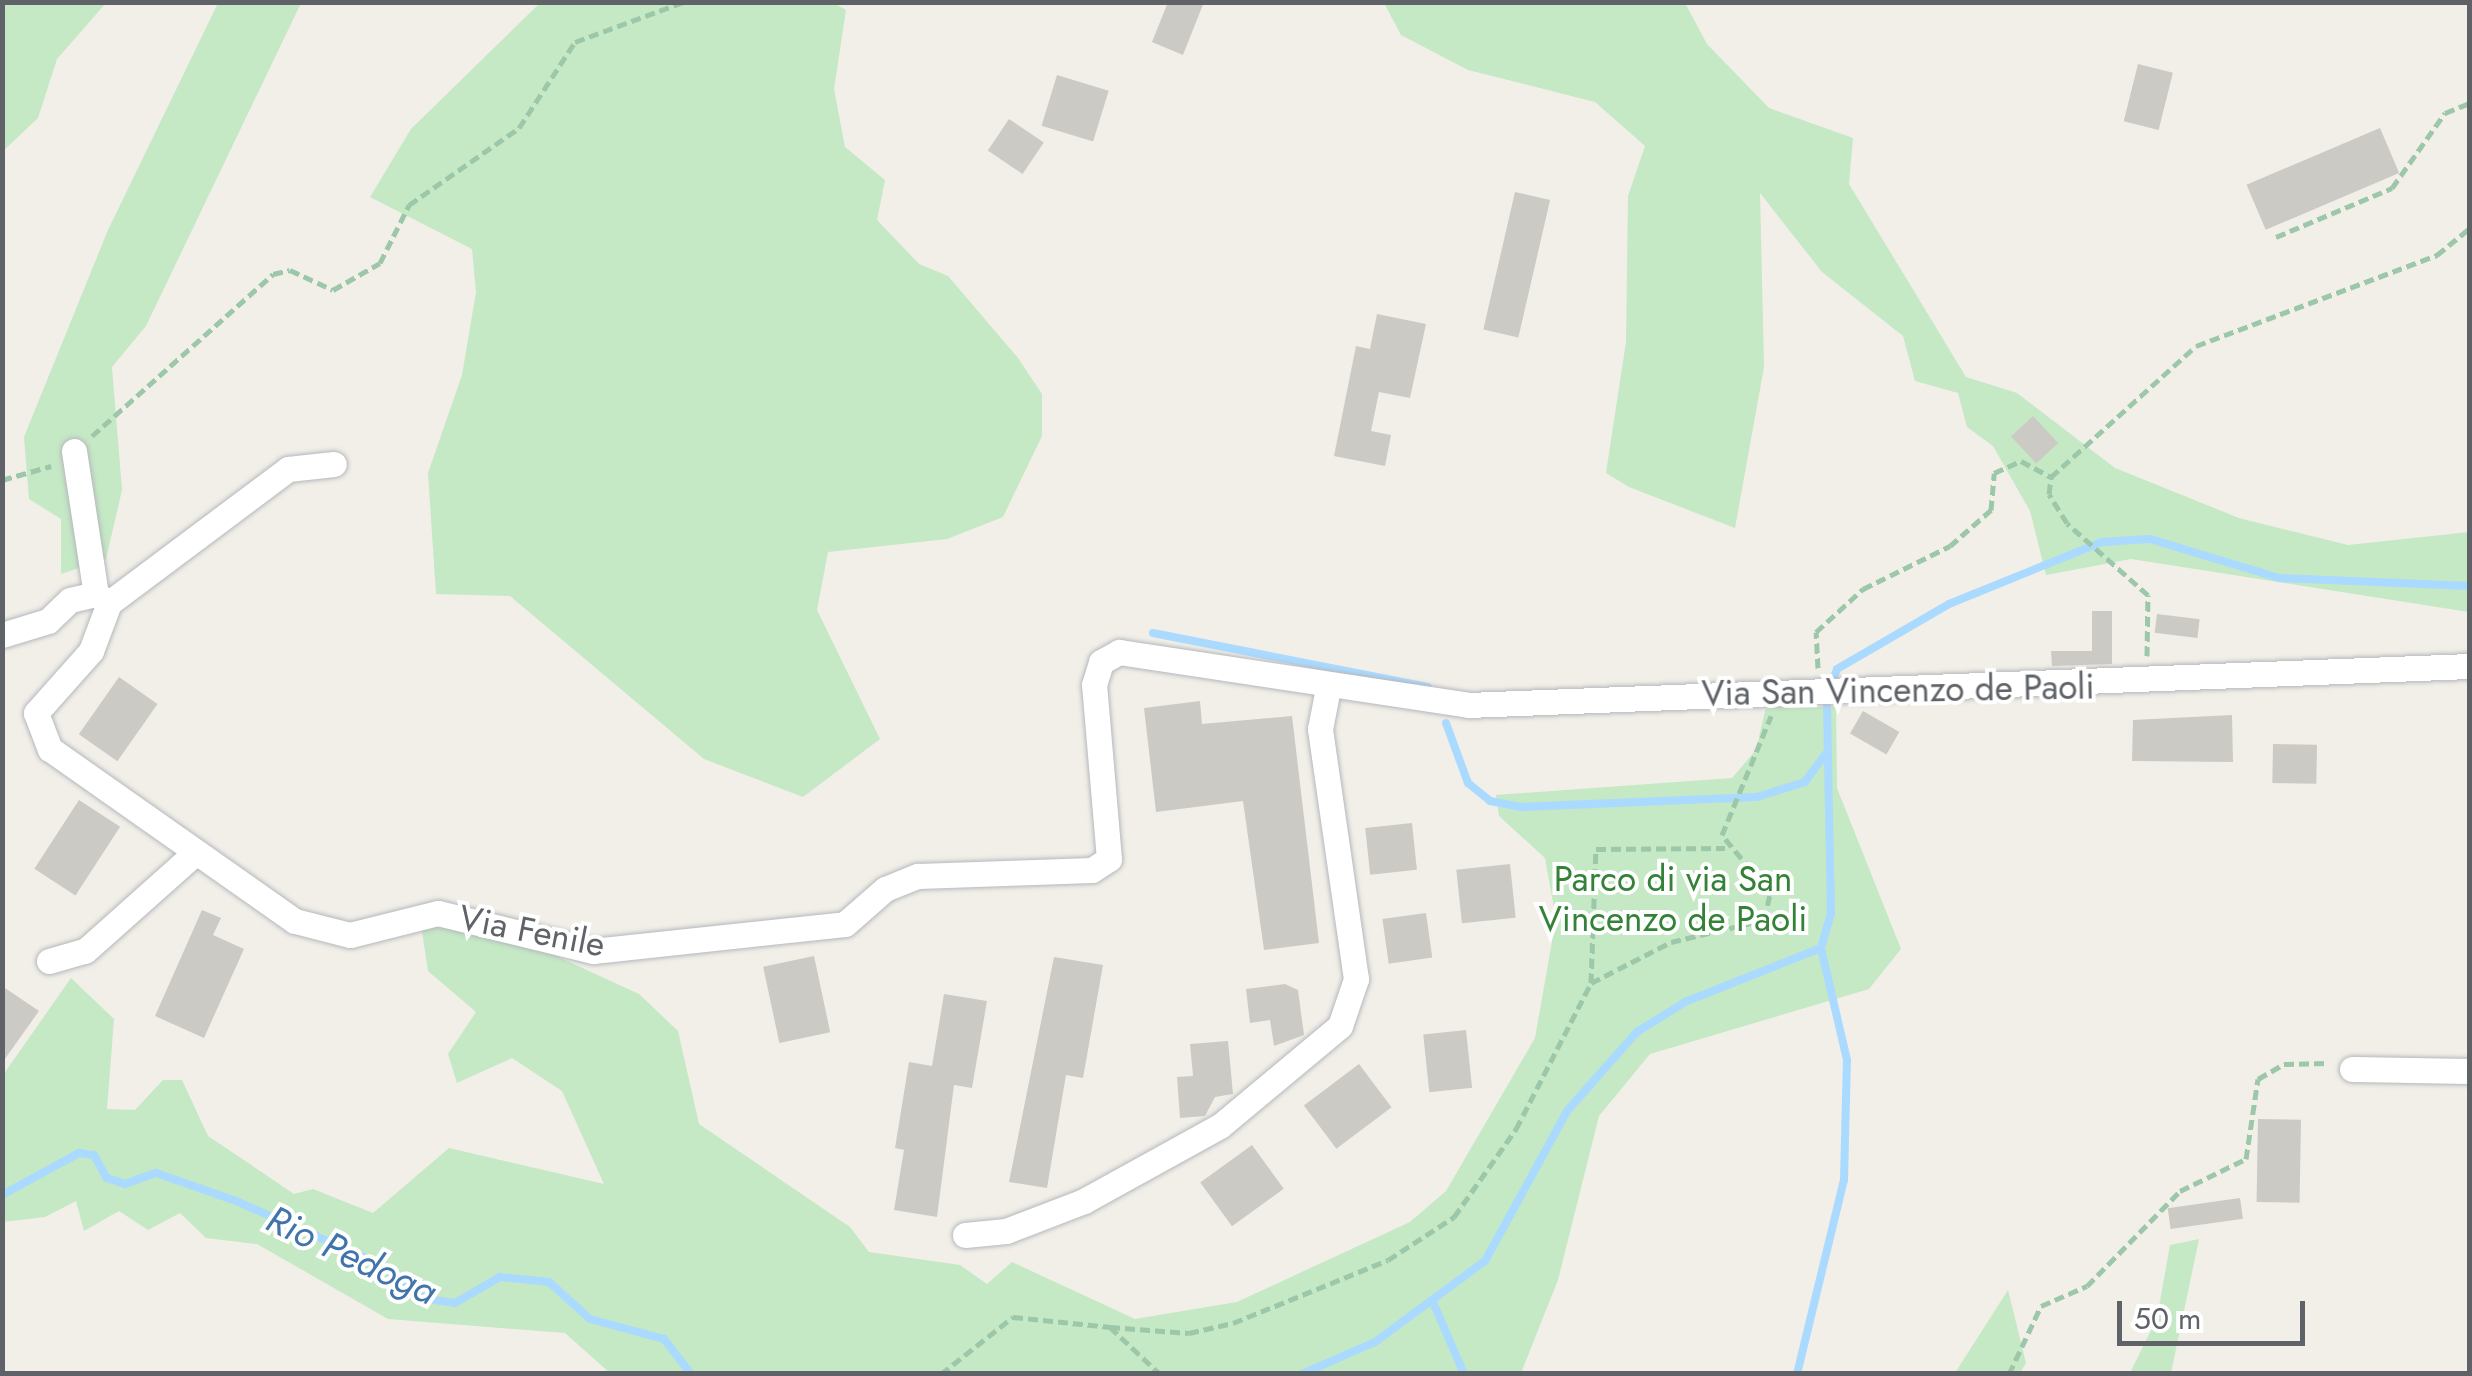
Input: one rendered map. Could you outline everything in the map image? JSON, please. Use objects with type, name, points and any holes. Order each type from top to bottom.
[{"type":"street","points":[[74,451],[103,598]]},
{"type":"street","points":[[2,635],[103,598],[288,469],[334,464]]},
{"type":"street","name":"Via Fenile","points":[[103,598],[91,651],[36,713],[50,749],[295,921],[350,935],[438,913],[594,950],[845,924],[884,889],[918,876],[1064,874],[1109,859]]},
{"type":"street","name":"Via San Vincenzo de Paoli","points":[[1109,859],[1094,685],[1100,662],[1142,649],[1328,688],[1468,706],[1848,684],[2140,684],[2470,666]]},
{"type":"street","points":[[965,1235],[1006,1231],[1084,1201],[1203,1136],[1340,1026],[1356,979],[1320,729],[1328,688]]},
{"type":"street","points":[[49,960],[85,950],[196,852]]},
{"type":"street","points":[[2352,1069],[2470,1070]]},
{"type":"path","points":[[2,480],[74,451],[273,274],[290,270],[333,290],[380,263],[408,206],[519,128],[574,42],[683,2]]},
{"type":"path","points":[[2276,237],[2392,188],[2445,113],[2470,103]]},
{"type":"path","points":[[2140,684],[2148,595],[2068,523],[2049,494],[2051,477],[2196,346],[2437,255],[2470,228]]},
{"type":"path","points":[[1816,687],[1816,632],[1862,588],[1950,546],[1992,510],[1994,473],[2021,461],[2051,477]]},
{"type":"path","points":[[1708,844],[1722,835],[1748,780],[1776,689]]},
{"type":"path","points":[[1722,835],[1725,848]]},
{"type":"path","points":[[941,1374],[1013,1317],[1110,1327],[1223,1326],[1425,1240],[1500,1156],[1591,983],[1591,855],[1603,846],[1708,844],[1725,848],[1770,893],[1764,920],[1671,942],[1591,983]]},
{"type":"path","points":[[2008,1374],[2041,1306],[2087,1286],[2180,1191],[2246,1160],[2253,1092],[2269,1069],[2326,1061],[2352,1069]]},
{"type":"path","points":[[1110,1327],[1160,1374]]},
{"type":"green space","points":[[3,2],[106,3],[57,59],[38,118],[3,151]]},
{"type":"green space","points":[[218,3],[301,3],[146,326],[112,367],[122,490],[106,559],[61,574],[61,519],[29,499],[24,437],[108,230]]},
{"type":"green space","points":[[540,3],[834,3],[846,10],[834,89],[845,147],[885,180],[877,220],[919,264],[948,276],[1018,358],[1042,394],[1042,436],[1003,517],[947,539],[828,552],[817,610],[880,739],[803,797],[704,759],[510,596],[436,594],[428,473],[462,375],[476,292],[472,249],[370,197],[411,129]]},
{"type":"green space","points":[[1384,3],[1685,3],[1707,44],[1769,108],[1853,138],[1849,184],[1966,377],[2017,393],[2115,468],[2239,518],[2348,545],[2469,532],[2469,612],[2131,559],[2046,575],[2030,511],[1993,446],[1967,427],[1958,393],[1915,381],[1903,336],[1822,272],[1760,193],[1764,367],[1735,528],[1629,487],[1606,473],[1626,342],[1628,196],[1645,146],[1595,102],[1468,70],[1401,35]]},
{"type":"green space","name":"Parco di via San Vincenzo de Paoli","points":[[1766,707],[1836,707],[1837,788],[1901,949],[1869,989],[1650,1054],[1599,1116],[1558,1280],[1521,1373],[610,1373],[565,1333],[388,1319],[257,1244],[206,1238],[180,1213],[148,1230],[119,1211],[84,1231],[76,1201],[45,1217],[3,1222],[3,1075],[71,978],[114,1019],[107,1109],[135,1110],[163,1080],[182,1080],[208,1136],[294,1194],[313,1189],[373,1213],[449,1148],[604,1184],[562,1091],[512,1058],[457,1083],[448,1054],[476,1012],[428,971],[421,925],[513,936],[639,994],[678,1031],[699,1124],[850,1227],[869,1252],[960,1265],[987,1284],[1012,1262],[1135,1319],[1237,1302],[1410,1222],[1446,1191],[1535,1038],[1556,919],[1545,858],[1499,816],[1496,795],[1732,778],[1756,750]]},
{"type":"green space","points":[[2199,1239],[2171,1373],[2130,1373],[2157,1318],[2170,1245]]},
{"type":"green space","points":[[2008,1290],[2026,1363],[2020,1373],[1955,1373]]},
{"type":"building","points":[[1168,2],[1204,2],[1183,55],[1152,42]]},
{"type":"building","points":[[2138,64],[2173,73],[2159,130],[2124,121]]},
{"type":"building","points":[[1057,75],[1109,91],[1093,141],[1042,126]]},
{"type":"building","points":[[1009,119],[1044,142],[1023,174],[988,151]]},
{"type":"building","points":[[2380,128],[2399,173],[2266,230],[2247,185]]},
{"type":"building","points":[[1515,192],[1550,200],[1518,337],[1483,329]]},
{"type":"building","points":[[1377,314],[1426,324],[1410,398],[1379,392],[1371,431],[1391,435],[1385,466],[1334,456],[1356,346],[1370,349]]},
{"type":"building","points":[[2033,416],[2058,443],[2036,464],[2011,436]]},
{"type":"building","points":[[2092,611],[2112,611],[2112,664],[2052,666],[2051,651],[2092,651]]},
{"type":"building","points":[[2157,614],[2200,619],[2197,638],[2155,633]]},
{"type":"building","points":[[119,677],[158,704],[117,761],[79,734]]},
{"type":"building","points":[[1200,701],[1202,724],[1292,716],[1319,943],[1264,950],[1243,801],[1156,812],[1144,708]]},
{"type":"building","points":[[1863,711],[1899,732],[1886,755],[1850,734]]},
{"type":"building","points":[[2232,715],[2233,762],[2132,761],[2133,720]]},
{"type":"building","points":[[2273,744],[2317,745],[2316,784],[2272,783]]},
{"type":"building","points":[[79,800],[120,827],[75,895],[34,869]]},
{"type":"building","points":[[1412,823],[1417,870],[1370,875],[1365,828]]},
{"type":"building","points":[[1510,864],[1516,918],[1462,923],[1456,870]]},
{"type":"building","points":[[202,910],[221,918],[213,935],[244,949],[204,1038],[155,1016]]},
{"type":"building","points":[[1426,913],[1432,958],[1389,964],[1382,919]]},
{"type":"building","points":[[814,956],[830,1032],[779,1043],[763,967]]},
{"type":"building","points":[[1054,957],[1103,965],[1083,1078],[1066,1075],[1047,1188],[1009,1182]]},
{"type":"building","points":[[1285,984],[1298,990],[1304,1035],[1274,1046],[1270,1020],[1250,1023],[1246,989]]},
{"type":"building","points":[[2,986],[39,1011],[2,1063]]},
{"type":"building","points":[[944,994],[987,1001],[972,1088],[954,1085],[937,1217],[894,1210],[904,1150],[895,1148],[909,1062],[932,1066]]},
{"type":"building","points":[[1466,1030],[1472,1088],[1429,1092],[1423,1034]]},
{"type":"building","points":[[1228,1041],[1233,1094],[1215,1097],[1205,1116],[1180,1118],[1177,1077],[1193,1076],[1190,1044]]},
{"type":"building","points":[[1359,1064],[1391,1107],[1336,1149],[1304,1106]]},
{"type":"building","points":[[2258,1119],[2301,1120],[2300,1203],[2257,1202]]},
{"type":"building","points":[[1252,1145],[1284,1189],[1232,1226],[1200,1183]]},
{"type":"building","points":[[2240,1198],[2243,1219],[2171,1229],[2168,1208]]},
{"type":"waterway","points":[[1831,685],[1837,669],[1949,604],[2102,542],[2150,539],[2279,578],[2470,586]]},
{"type":"waterway","points":[[1153,633],[1428,687]]},
{"type":"waterway","points":[[1302,1374],[1375,1342],[1485,1261],[1567,1111],[1637,1032],[1685,1002],[1821,948],[1831,914],[1827,698]]},
{"type":"waterway","points":[[1446,723],[1468,783],[1490,801],[1521,807],[1757,797],[1805,782],[1825,754]]},
{"type":"waterway","points":[[1797,1374],[1844,1180],[1847,1060],[1821,948]]},
{"type":"waterway","name":"Rio Pedoga","points":[[2,1195],[79,1153],[94,1155],[107,1178],[125,1184],[156,1173],[236,1201],[373,1261],[427,1299],[455,1303],[500,1277],[549,1282],[590,1319],[664,1339],[691,1374]]},
{"type":"waterway","points":[[1433,1302],[1464,1374]]}]
